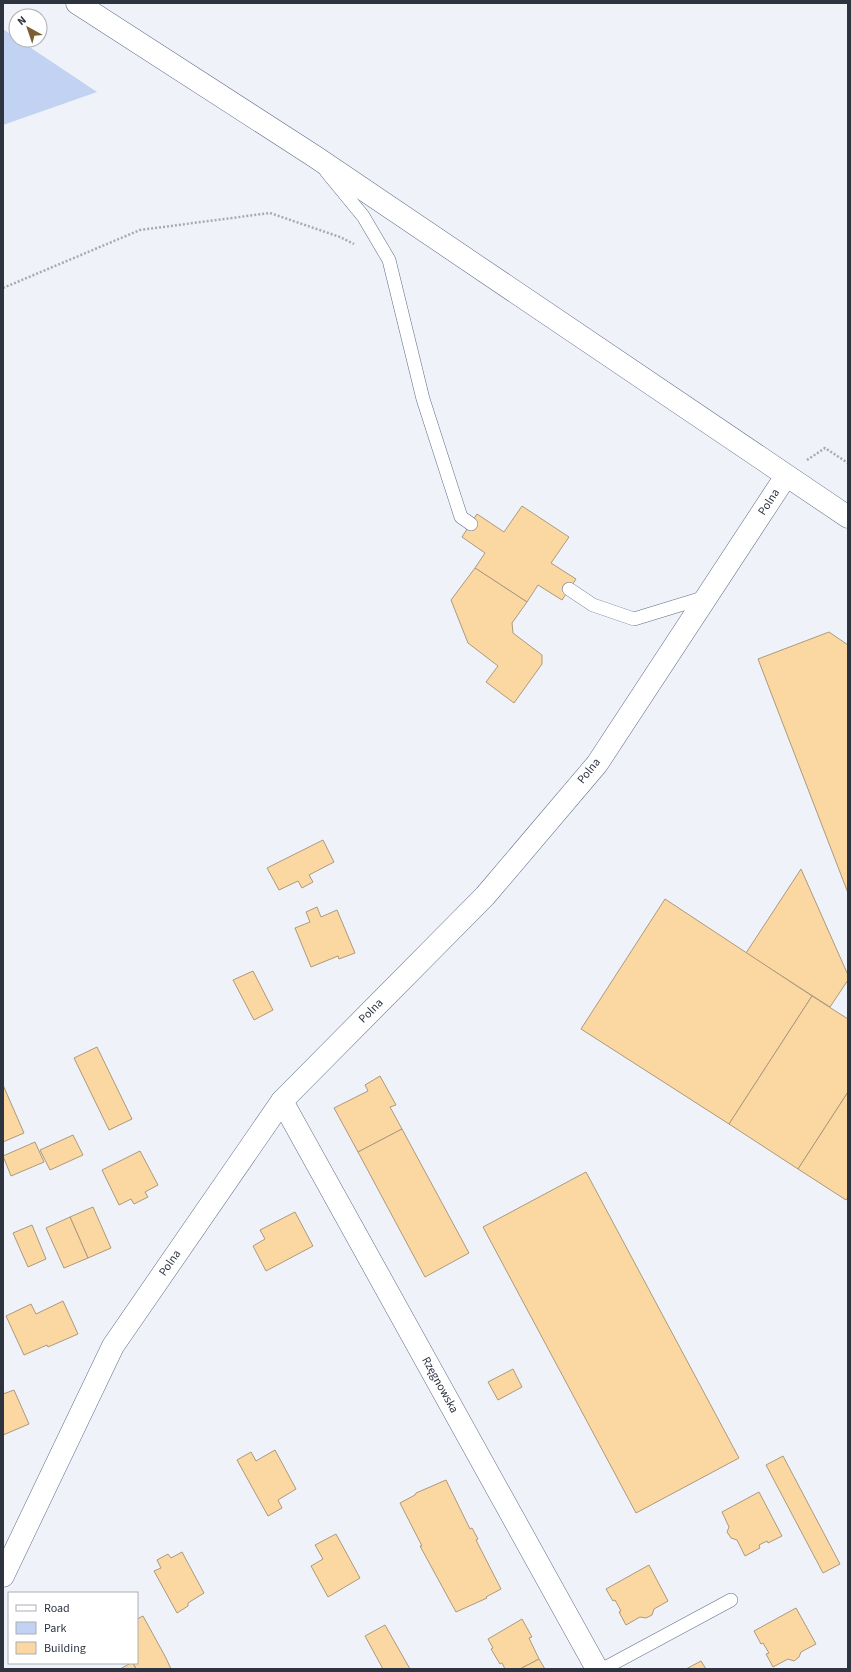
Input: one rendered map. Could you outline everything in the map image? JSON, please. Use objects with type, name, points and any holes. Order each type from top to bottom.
[{"type":"street","points":[[77,3],[314,156],[848,517]]},
{"type":"street","name":"Polna","points":[[3,1576],[113,1346],[282,1101],[485,896],[597,764],[786,476]]},
{"type":"street","name":"Rzęgnowska","points":[[282,1101],[597,1669]]},
{"type":"lane","points":[[314,156],[362,216],[389,260],[423,399],[460,517],[471,524]]},
{"type":"lane","points":[[569,589],[593,605],[634,619],[706,597]]},
{"type":"lane","points":[[603,1669],[730,1600]]},
{"type":"path","points":[[3,288],[140,230],[270,213],[340,237],[389,260]]},
{"type":"path","points":[[786,476],[825,448],[848,463]]},
{"type":"green space","points":[[3,29],[8,32],[8,48],[31,48],[97,92],[3,125]]},
{"type":"building","points":[[522,506],[569,537],[551,563],[576,579],[562,600],[538,585],[527,602],[475,568],[485,553],[462,537],[477,514],[504,532]]},
{"type":"building","points":[[475,568],[527,602],[512,623],[513,633],[542,655],[542,664],[514,703],[486,682],[498,666],[468,643],[451,600]]},
{"type":"building","points":[[829,632],[848,645],[848,893],[758,659]]},
{"type":"building","points":[[323,840],[334,862],[309,875],[313,882],[302,888],[298,881],[279,890],[267,868]]},
{"type":"building","points":[[801,869],[848,975],[848,980],[830,1007],[746,953]]},
{"type":"building","points":[[665,899],[812,996],[729,1124],[581,1029]]},
{"type":"building","points":[[317,907],[321,917],[337,910],[355,953],[339,959],[338,956],[311,967],[295,928],[310,922],[306,912]]},
{"type":"building","points":[[253,971],[273,1010],[254,1020],[233,980]]},
{"type":"building","points":[[812,996],[848,1019],[848,1092],[798,1169],[729,1124]]},
{"type":"building","points":[[97,1047],[132,1119],[109,1130],[74,1058]]},
{"type":"building","points":[[380,1076],[396,1105],[390,1107],[402,1129],[358,1152],[334,1108],[368,1091],[365,1085]]},
{"type":"building","points":[[3,1085],[24,1133],[3,1142]]},
{"type":"building","points":[[848,1092],[848,1197],[846,1200],[798,1169]]},
{"type":"building","points":[[402,1129],[469,1253],[425,1277],[358,1152]]},
{"type":"building","points":[[73,1135],[83,1155],[50,1170],[40,1150]]},
{"type":"building","points":[[35,1142],[44,1162],[11,1176],[3,1156]]},
{"type":"building","points":[[140,1151],[158,1185],[145,1192],[148,1197],[134,1204],[131,1199],[119,1205],[102,1170]]},
{"type":"building","points":[[586,1172],[739,1458],[636,1513],[483,1227]]},
{"type":"building","points":[[93,1207],[111,1248],[88,1258],[70,1217]]},
{"type":"building","points":[[295,1212],[313,1246],[266,1271],[253,1246],[265,1239],[260,1230]]},
{"type":"building","points":[[70,1217],[88,1258],[64,1268],[46,1228]]},
{"type":"building","points":[[32,1225],[46,1259],[28,1267],[13,1233]]},
{"type":"building","points":[[63,1301],[78,1334],[48,1347],[47,1345],[24,1355],[6,1316],[31,1304],[36,1314]]},
{"type":"building","points":[[513,1369],[522,1387],[498,1400],[488,1382]]},
{"type":"building","points":[[14,1390],[29,1424],[3,1435],[3,1394]]},
{"type":"building","points":[[275,1450],[296,1489],[278,1500],[282,1508],[268,1516],[237,1460],[251,1452],[256,1461]]},
{"type":"building","points":[[783,1456],[840,1564],[823,1573],[766,1465]]},
{"type":"building","points":[[446,1480],[470,1529],[472,1528],[478,1539],[476,1540],[501,1589],[486,1597],[487,1598],[456,1612],[420,1546],[422,1546],[400,1503],[416,1493]]},
{"type":"building","points":[[759,1492],[782,1536],[768,1543],[767,1541],[759,1545],[760,1548],[745,1556],[737,1540],[731,1538],[727,1532],[729,1527],[722,1512]]},
{"type":"building","points":[[336,1534],[360,1578],[328,1597],[311,1566],[323,1559],[315,1545]]},
{"type":"building","points":[[182,1552],[204,1593],[188,1603],[188,1606],[177,1613],[154,1571],[161,1568],[157,1560],[168,1554],[171,1558]]},
{"type":"building","points":[[649,1565],[668,1601],[654,1609],[652,1615],[646,1618],[640,1617],[626,1625],[615,1600],[613,1601],[606,1589]]},
{"type":"building","points":[[796,1608],[816,1644],[801,1652],[799,1657],[794,1661],[788,1659],[773,1667],[766,1654],[769,1653],[763,1643],[761,1644],[754,1631]]},
{"type":"building","points":[[143,1616],[171,1669],[136,1669],[134,1664],[138,1664],[138,1618]]},
{"type":"building","points":[[522,1619],[532,1637],[529,1638],[539,1659],[520,1669],[505,1669],[502,1663],[500,1664],[491,1649],[493,1648],[488,1639]]},
{"type":"building","points":[[385,1625],[410,1669],[383,1669],[365,1636]]},
{"type":"building","points":[[539,1659],[545,1669],[520,1669]]},
{"type":"building","points":[[701,1661],[706,1669],[686,1669]]},
{"type":"building","points":[[129,1664],[134,1664],[136,1669],[120,1669]]}]
